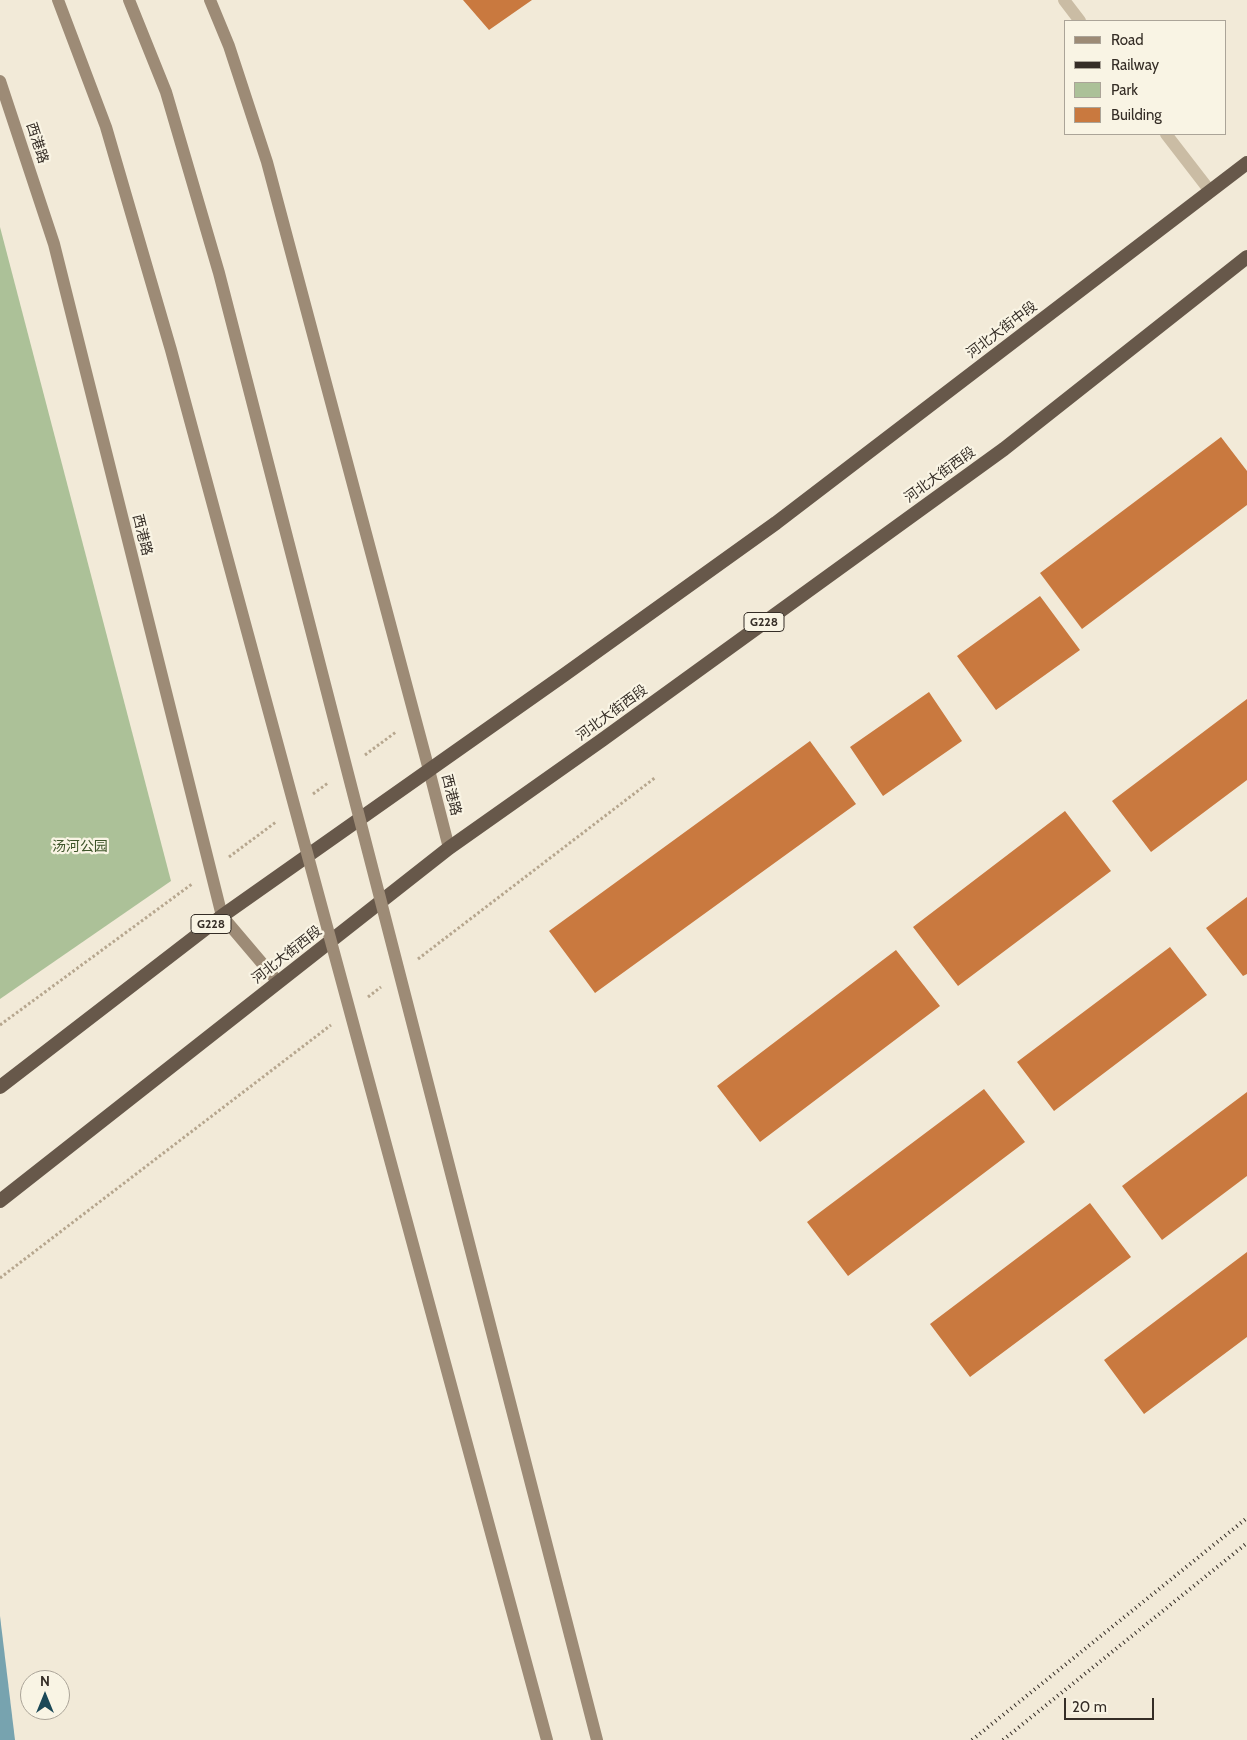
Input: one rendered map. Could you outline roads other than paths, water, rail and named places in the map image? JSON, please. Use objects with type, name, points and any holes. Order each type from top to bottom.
[{"type":"highway","name":"河北大街中段","points":[[429,770],[776,523],[1247,163]]},
{"type":"highway","name":"河北大街西段","points":[[0,1201],[449,848],[602,740],[1004,449],[1247,257]]},
{"type":"highway","name":"G228","points":[[0,1087],[222,916],[429,770]]},
{"type":"main road","points":[[58,0],[106,127],[171,350],[547,1740]]},
{"type":"main road","points":[[129,0],[166,92],[219,273],[597,1740]]},
{"type":"main road","name":"西港路","points":[[210,0],[229,46],[267,162],[449,848]]},
{"type":"main road","name":"西港路","points":[[0,81],[54,244],[222,916],[278,982]]},
{"type":"street","points":[[1064,0],[1079,20]]},
{"type":"street","points":[[1167,135],[1210,191]]},
{"type":"water","points":[[0,1616],[15,1740],[0,1740]]},
{"type":"railway","points":[[972,1740],[1247,1518]]},
{"type":"railway","points":[[1003,1740],[1247,1543]]},
{"type":"park label","name":"汤河公园","points":[[80,847]]}]
